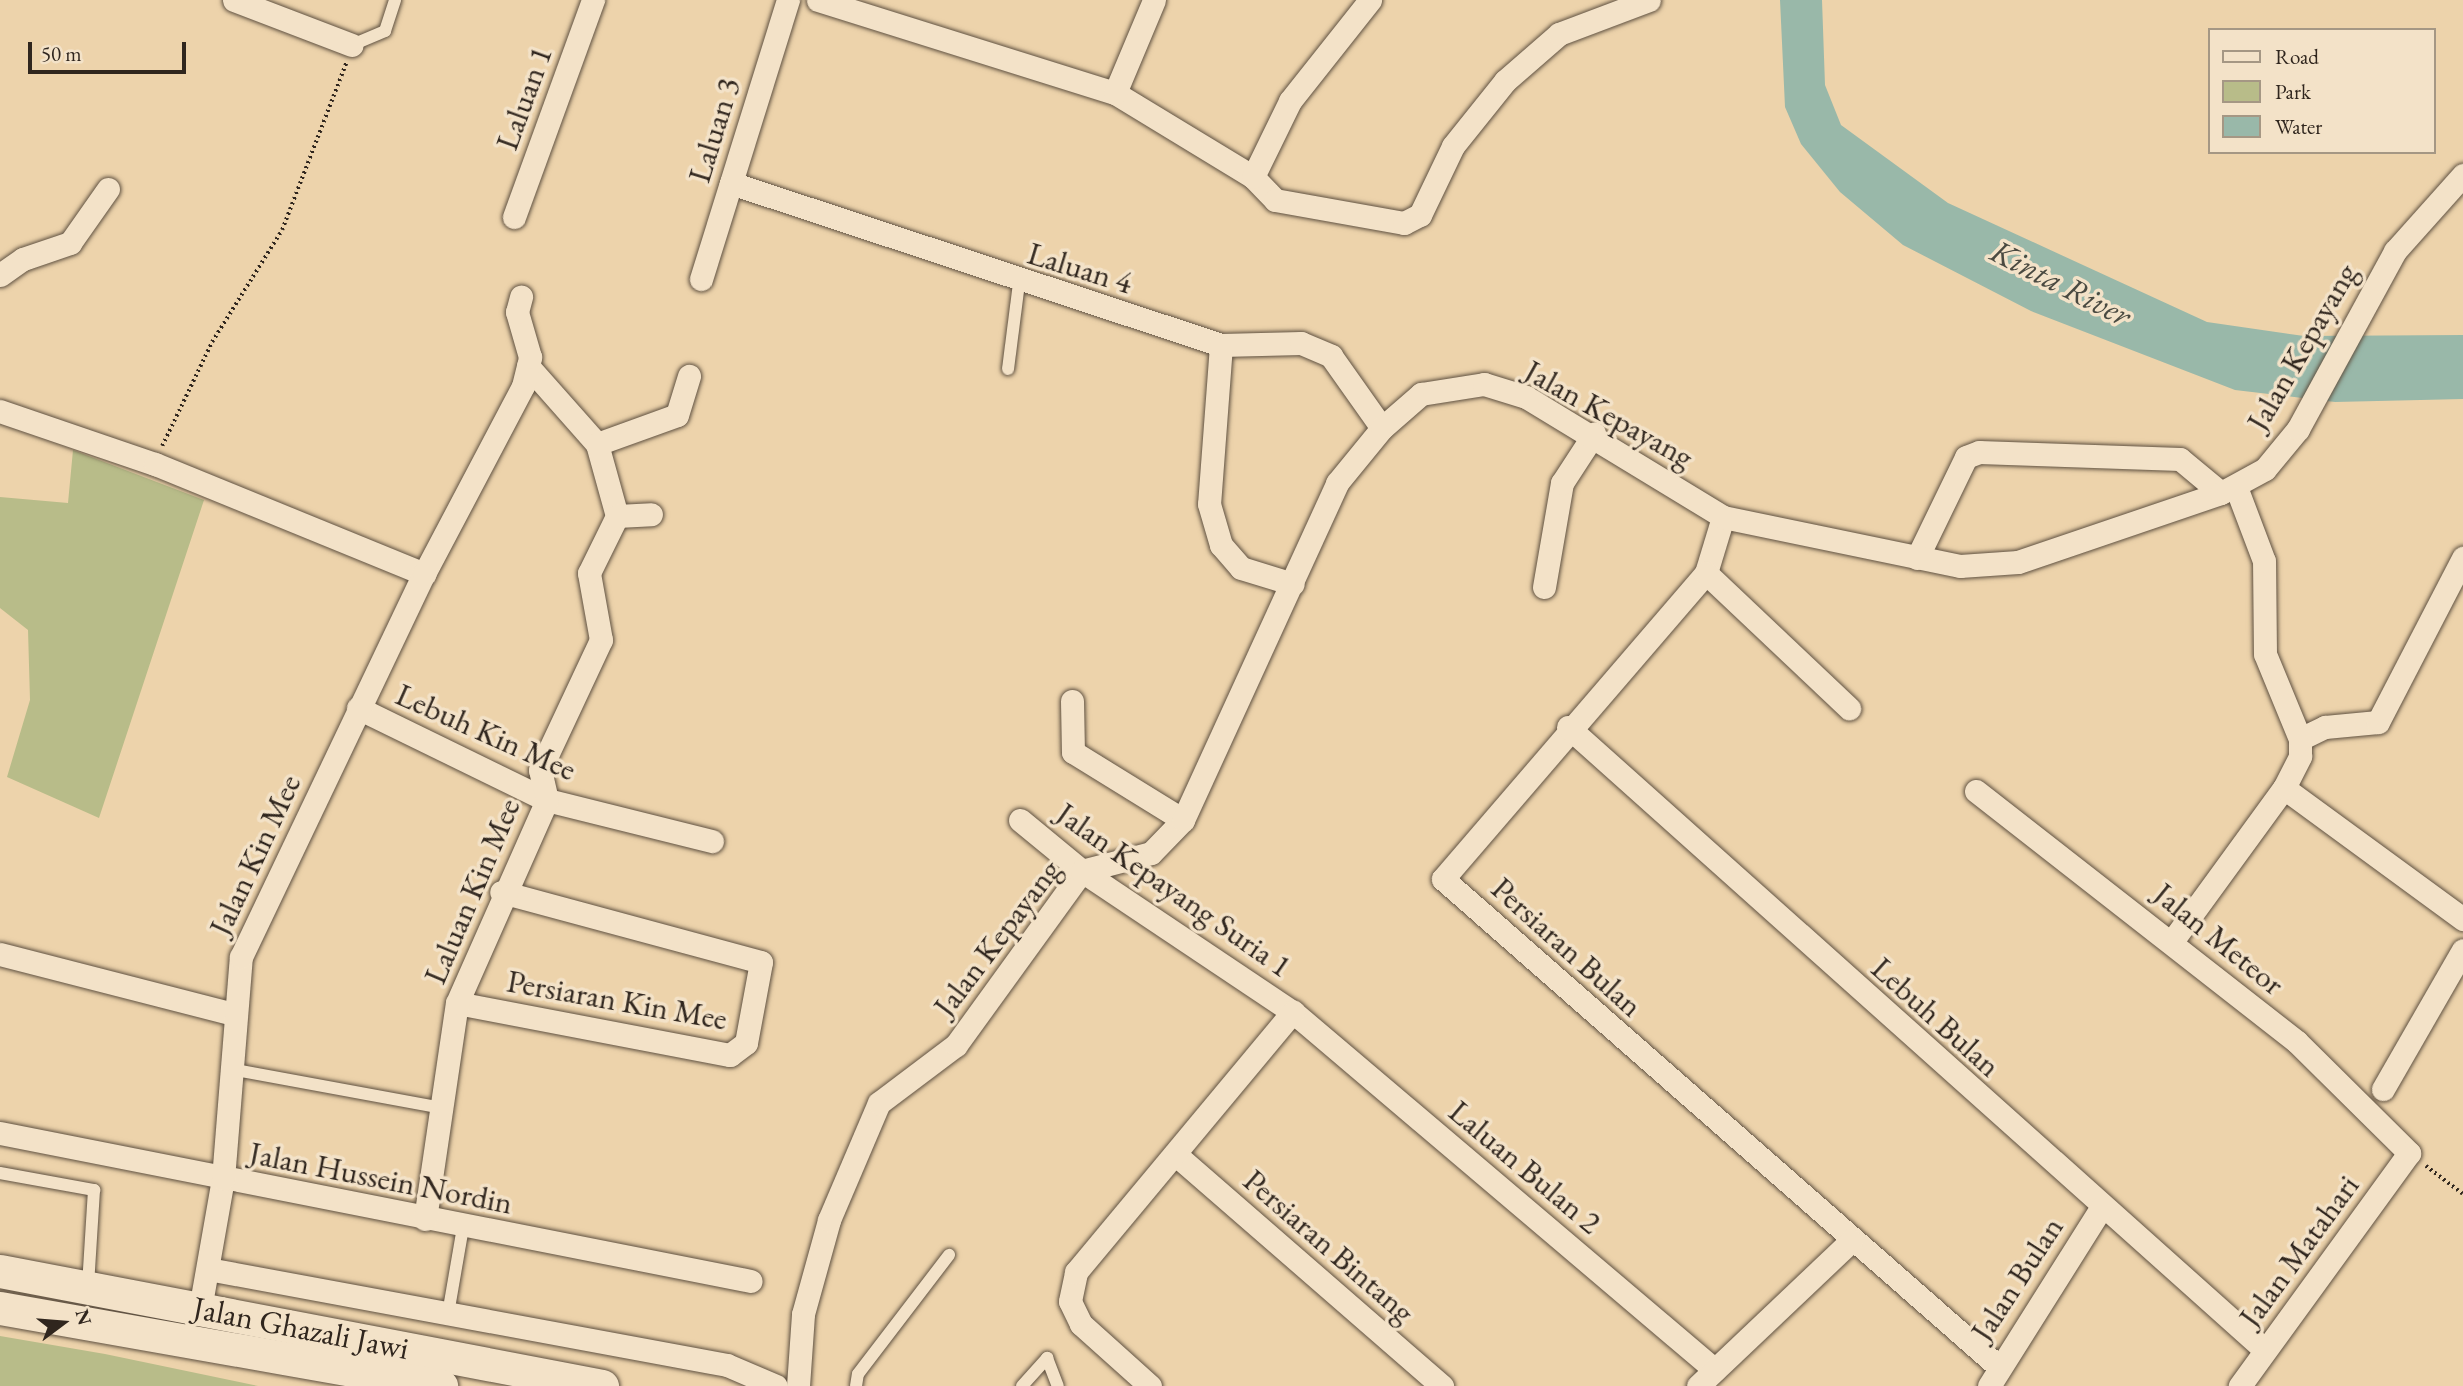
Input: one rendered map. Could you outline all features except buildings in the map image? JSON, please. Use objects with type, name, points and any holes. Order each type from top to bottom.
[{"type":"main road","name":"Jalan Ghazali Jawi","points":[[0,1271],[603,1386]]},
{"type":"main road","name":"Jalan Ghazali Jawi","points":[[0,1308],[441,1386]]},
{"type":"main road","points":[[98,1326],[122,1316],[177,1322],[200,1309],[222,1332],[269,1343],[276,1356]]},
{"type":"street","points":[[234,0],[352,45]]},
{"type":"street","name":"Laluan 1","points":[[514,217],[593,0]]},
{"type":"street","name":"Laluan 3","points":[[701,279],[788,0]]},
{"type":"street","points":[[818,0],[1115,93],[1253,177],[1275,200],[1404,223],[1420,215],[1453,146],[1505,81],[1559,34],[1649,0]]},
{"type":"street","points":[[1115,93],[1154,0]]},
{"type":"street","points":[[1253,177],[1290,101],[1370,0]]},
{"type":"street","name":"Jalan Kepayang","points":[[798,1386],[803,1314],[829,1220],[879,1103],[956,1045],[1082,871],[1151,853],[1183,820],[1337,483],[1382,428],[1422,394],[1485,384],[1526,397],[1594,434],[1723,517],[1960,566],[2018,562],[2229,490],[2265,469],[2298,429],[2373,285],[2463,175]]},
{"type":"street","name":"Laluan 4","points":[[731,183],[1019,283],[1221,345],[1301,344],[1331,356],[1382,428]]},
{"type":"street","points":[[0,275],[23,259],[70,243],[108,189]]},
{"type":"street","points":[[521,297],[528,366],[597,444],[617,516],[651,514]]},
{"type":"street","points":[[1221,345],[1209,504],[1221,545],[1241,568],[1293,584]]},
{"type":"street","name":"Jalan Kin Mee","points":[[200,1309],[223,1178],[234,1014],[241,957],[358,708],[528,366]]},
{"type":"street","points":[[597,444],[677,415],[689,376]]},
{"type":"street","points":[[0,411],[155,464],[424,574]]},
{"type":"street","points":[[1544,587],[1562,483],[1594,434]]},
{"type":"street","points":[[1917,558],[1966,457],[1979,452],[2179,459],[2229,490],[2264,561],[2265,654],[2300,740],[2284,788],[2172,940]]},
{"type":"street","name":"Laluan Kin Mee","points":[[425,1219],[457,1003],[501,892],[547,800],[540,770],[601,640],[589,573],[617,516]]},
{"type":"street","name":"Persiaran Bulan","points":[[1723,517],[1706,573],[1568,727],[1443,879],[1851,1241],[1994,1376]]},
{"type":"street","points":[[2300,740],[2325,727],[2378,722],[2463,558]]},
{"type":"street","points":[[1706,573],[1849,708]]},
{"type":"street","points":[[1072,701],[1073,752],[1183,820]]},
{"type":"street","name":"Lebuh Kin Mee","points":[[358,708],[547,800],[712,841]]},
{"type":"street","name":"Lebuh Bulan","points":[[1568,727],[2101,1208],[2265,1350]]},
{"type":"street","points":[[2284,788],[2463,919]]},
{"type":"street","name":"Jalan Meteor","points":[[1976,790],[2172,940],[2297,1042],[2409,1153]]},
{"type":"street","name":"Jalan Kepayang Suria 1","points":[[1020,820],[1082,871],[1293,1012]]},
{"type":"street","name":"Persiaran Kin Mee","points":[[457,1003],[730,1055],[746,1043],[761,962],[501,892]]},
{"type":"street","points":[[2383,1088],[2463,950]]},
{"type":"street","points":[[0,954],[234,1014]]},
{"type":"street","points":[[1150,1386],[1081,1324],[1070,1301],[1076,1272],[1293,1012]]},
{"type":"street","name":"Laluan Bulan 2","points":[[1293,1012],[1716,1370]]},
{"type":"street","name":"Jalan Hussein Nordin","points":[[0,1133],[463,1227],[751,1281]]},
{"type":"street","name":"Jalan Matahari","points":[[2240,1386],[2409,1153]]},
{"type":"street","name":"Persiaran Bintang","points":[[1175,1154],[1442,1386]]},
{"type":"street","name":"Jalan Bulan","points":[[1994,1376],[2101,1208]]},
{"type":"street","points":[[1698,1386],[1851,1241]]},
{"type":"street","name":"Jalan Ghazali Jawi","points":[[208,1269],[727,1365],[776,1386]]},
{"type":"lane","points":[[352,45],[385,31],[395,0]]},
{"type":"lane","points":[[1008,369],[1019,283]]},
{"type":"lane","points":[[230,1069],[442,1108]]},
{"type":"lane","points":[[0,1173],[94,1190],[88,1287]]},
{"type":"lane","points":[[448,1314],[463,1227]]},
{"type":"lane","points":[[856,1386],[858,1374],[949,1255]]},
{"type":"lane","points":[[1023,1386],[1047,1358],[1058,1386]]},
{"type":"path","points":[[155,464],[212,342],[288,218],[352,45]]},
{"type":"path","points":[[2409,1153],[2463,1194]]},
{"type":"green space","points":[[73,450],[204,500],[99,818],[7,777],[30,700],[28,630],[0,608],[0,497],[68,503]]},
{"type":"green space","points":[[0,1336],[105,1354],[258,1386],[0,1386]]},
{"type":"water","name":"Kinta River","points":[[1780,0],[1822,0],[1825,85],[1841,125],[1948,203],[2207,322],[2304,336],[2463,335],[2463,399],[2335,402],[2235,390],[2031,311],[1903,245],[1840,192],[1801,144],[1785,107]]}]
